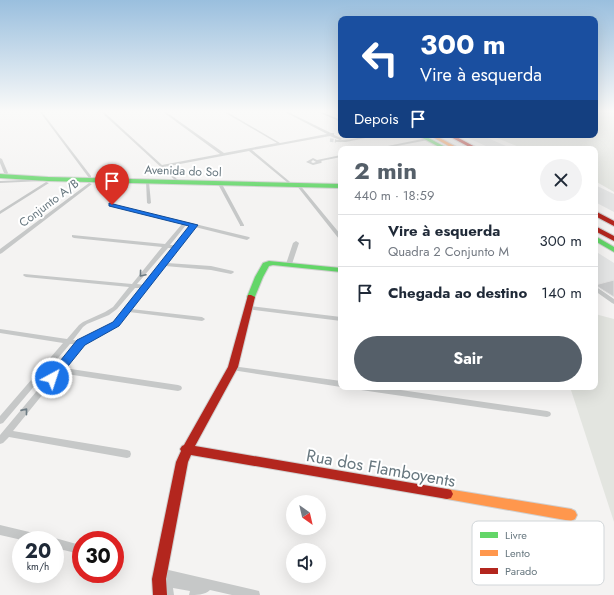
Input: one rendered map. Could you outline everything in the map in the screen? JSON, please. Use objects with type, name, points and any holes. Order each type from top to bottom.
[{"type":"main road","points":[[432,140],[442,146]]},
{"type":"main road","points":[[435,140],[451,146]]},
{"type":"main road","points":[[459,140],[471,146]]},
{"type":"main road","name":"Avenida do Sol","points":[[4,178],[25,178],[48,181],[338,186]]},
{"type":"main road","points":[[598,215],[614,224]]},
{"type":"main road","points":[[598,230],[614,239]]},
{"type":"main road","points":[[598,240],[614,250]]},
{"type":"main road","points":[[160,595],[177,486],[186,449],[220,393],[232,368],[244,336],[252,292],[266,265],[272,263],[289,264],[338,270]]},
{"type":"main road","name":"Rua dos Flamboyents","points":[[186,449],[572,515]]},
{"type":"street","points":[[62,140],[90,177]]},
{"type":"street","points":[[132,140],[176,180]]},
{"type":"street","points":[[203,140],[223,154]]},
{"type":"street","points":[[273,140],[280,144]]},
{"type":"street","points":[[161,166],[305,140]]},
{"type":"street","points":[[389,146],[412,140]]},
{"type":"street","points":[[248,149],[288,182]]},
{"type":"street","points":[[318,160],[338,157]]},
{"type":"street","points":[[0,159],[4,178]]},
{"type":"street","points":[[0,213],[48,181]]},
{"type":"street","points":[[146,182],[149,203]]},
{"type":"street","name":"Conjunto A/B","points":[[0,252],[90,184]]},
{"type":"street","points":[[220,184],[242,225]]},
{"type":"street","points":[[298,185],[338,234]]},
{"type":"street","points":[[112,205],[247,238]]},
{"type":"street","points":[[1,418],[24,394],[85,322],[112,311],[185,223]]},
{"type":"street","points":[[0,441],[81,343],[116,324],[194,225]]},
{"type":"street","points":[[74,236],[177,246]]},
{"type":"street","points":[[289,264],[296,243]]},
{"type":"street","points":[[162,264],[211,268],[231,272]]},
{"type":"street","points":[[26,275],[145,287]]},
{"type":"street","points":[[598,290],[614,302]]},
{"type":"street","points":[[250,308],[338,319]]},
{"type":"street","points":[[127,310],[202,319]]},
{"type":"street","points":[[0,331],[81,343]]},
{"type":"street","points":[[232,368],[338,384]]},
{"type":"street","points":[[59,370],[178,388]]},
{"type":"street","points":[[382,390],[547,414]]},
{"type":"street","points":[[24,394],[38,396]]},
{"type":"street","points":[[7,433],[127,454]]},
{"type":"street","points":[[0,530],[12,533]]},
{"type":"street","points":[[163,574],[255,595]]},
{"type":"street","points":[[163,574],[204,589]]},
{"type":"street","points":[[163,574],[170,595]]},
{"type":"street","points":[[194,595],[204,589],[216,586]]},
{"type":"shaded area","points":[[472,140],[492,140],[506,146],[486,146]]},
{"type":"shaded area","points":[[502,140],[614,140],[614,192],[598,183],[598,146],[517,146]]},
{"type":"shaded area","points":[[598,186],[614,194],[614,212],[598,204]]},
{"type":"shaded area","points":[[598,253],[614,263],[614,297],[598,286]]},
{"type":"shaded area","points":[[598,315],[614,319],[614,522],[571,390],[598,390]]},
{"type":"building","points":[[614,280],[614,297],[598,287],[598,284]]},
{"type":"tunnel","points":[[330,140],[336,141]]},
{"type":"traffic: fast","points":[[429,140],[441,146]]},
{"type":"traffic: fast","points":[[0,176],[48,179],[338,186]]},
{"type":"traffic: fast","points":[[598,240],[614,250]]},
{"type":"traffic: fast","points":[[251,297],[259,277],[266,265],[272,263],[338,270]]},
{"type":"traffic: slow","points":[[440,140],[452,146]]},
{"type":"traffic: slow","points":[[447,494],[571,515]]},
{"type":"traffic: jam","points":[[459,140],[471,146]]},
{"type":"traffic: jam","points":[[598,215],[614,224]]},
{"type":"traffic: jam","points":[[598,230],[614,239]]},
{"type":"traffic: jam","points":[[160,595],[159,579],[182,462],[193,437],[233,367],[251,297]]},
{"type":"traffic: jam","points":[[186,449],[447,494]]},
{"type":"route","points":[[52,378],[84,340],[107,330],[116,324],[194,225],[112,205]]}]
